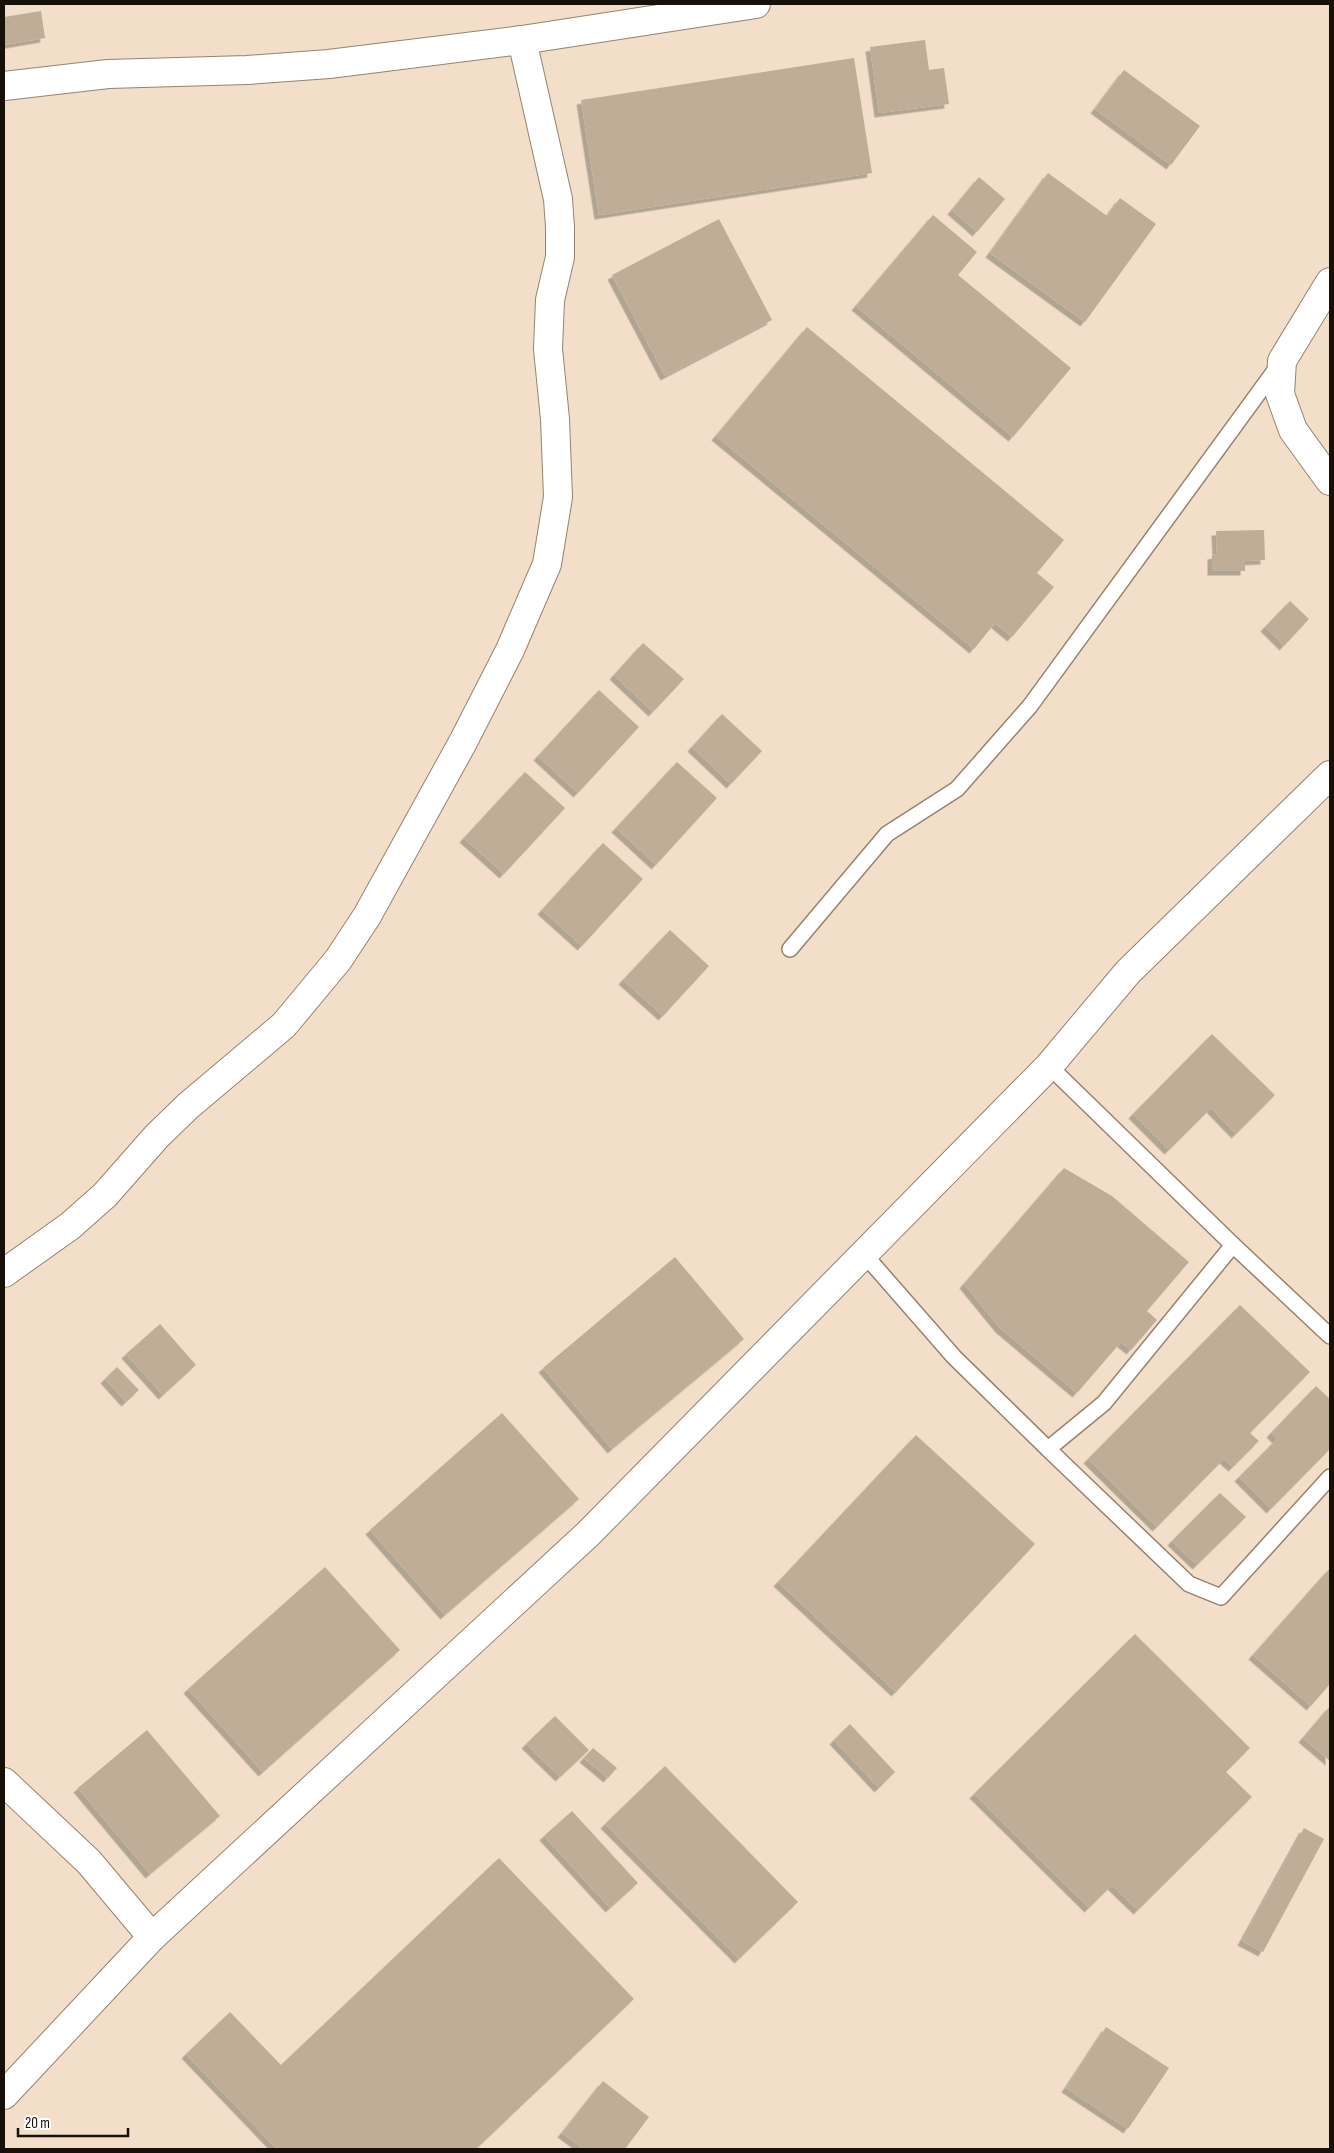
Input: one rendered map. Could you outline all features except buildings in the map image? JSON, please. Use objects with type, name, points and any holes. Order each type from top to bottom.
[{"type":"street","points":[[4,86],[108,74],[247,70],[329,64],[522,40],[756,4]]},
{"type":"street","points":[[4,1273],[70,1226],[105,1195],[157,1136],[188,1106],[284,1025],[338,960],[367,916],[463,742],[510,650],[547,564],[558,497],[555,419],[548,349],[550,300],[560,257],[560,227],[558,199],[522,40]]},
{"type":"street","points":[[1330,282],[1282,361],[1280,394],[1293,430],[1330,481]]},
{"type":"street","points":[[4,2095],[152,1937],[588,1534],[1049,1066],[1128,972],[1330,775]]},
{"type":"street","points":[[4,1782],[89,1862],[152,1937]]},
{"type":"lane","points":[[790,949],[887,834],[957,789],[1030,706],[1282,361]]},
{"type":"lane","points":[[1049,1066],[1232,1245],[1330,1336]]},
{"type":"lane","points":[[1048,1449],[1104,1403],[1232,1245]]},
{"type":"lane","points":[[864,1254],[954,1357],[1189,1584],[1221,1597],[1330,1478]]}]
